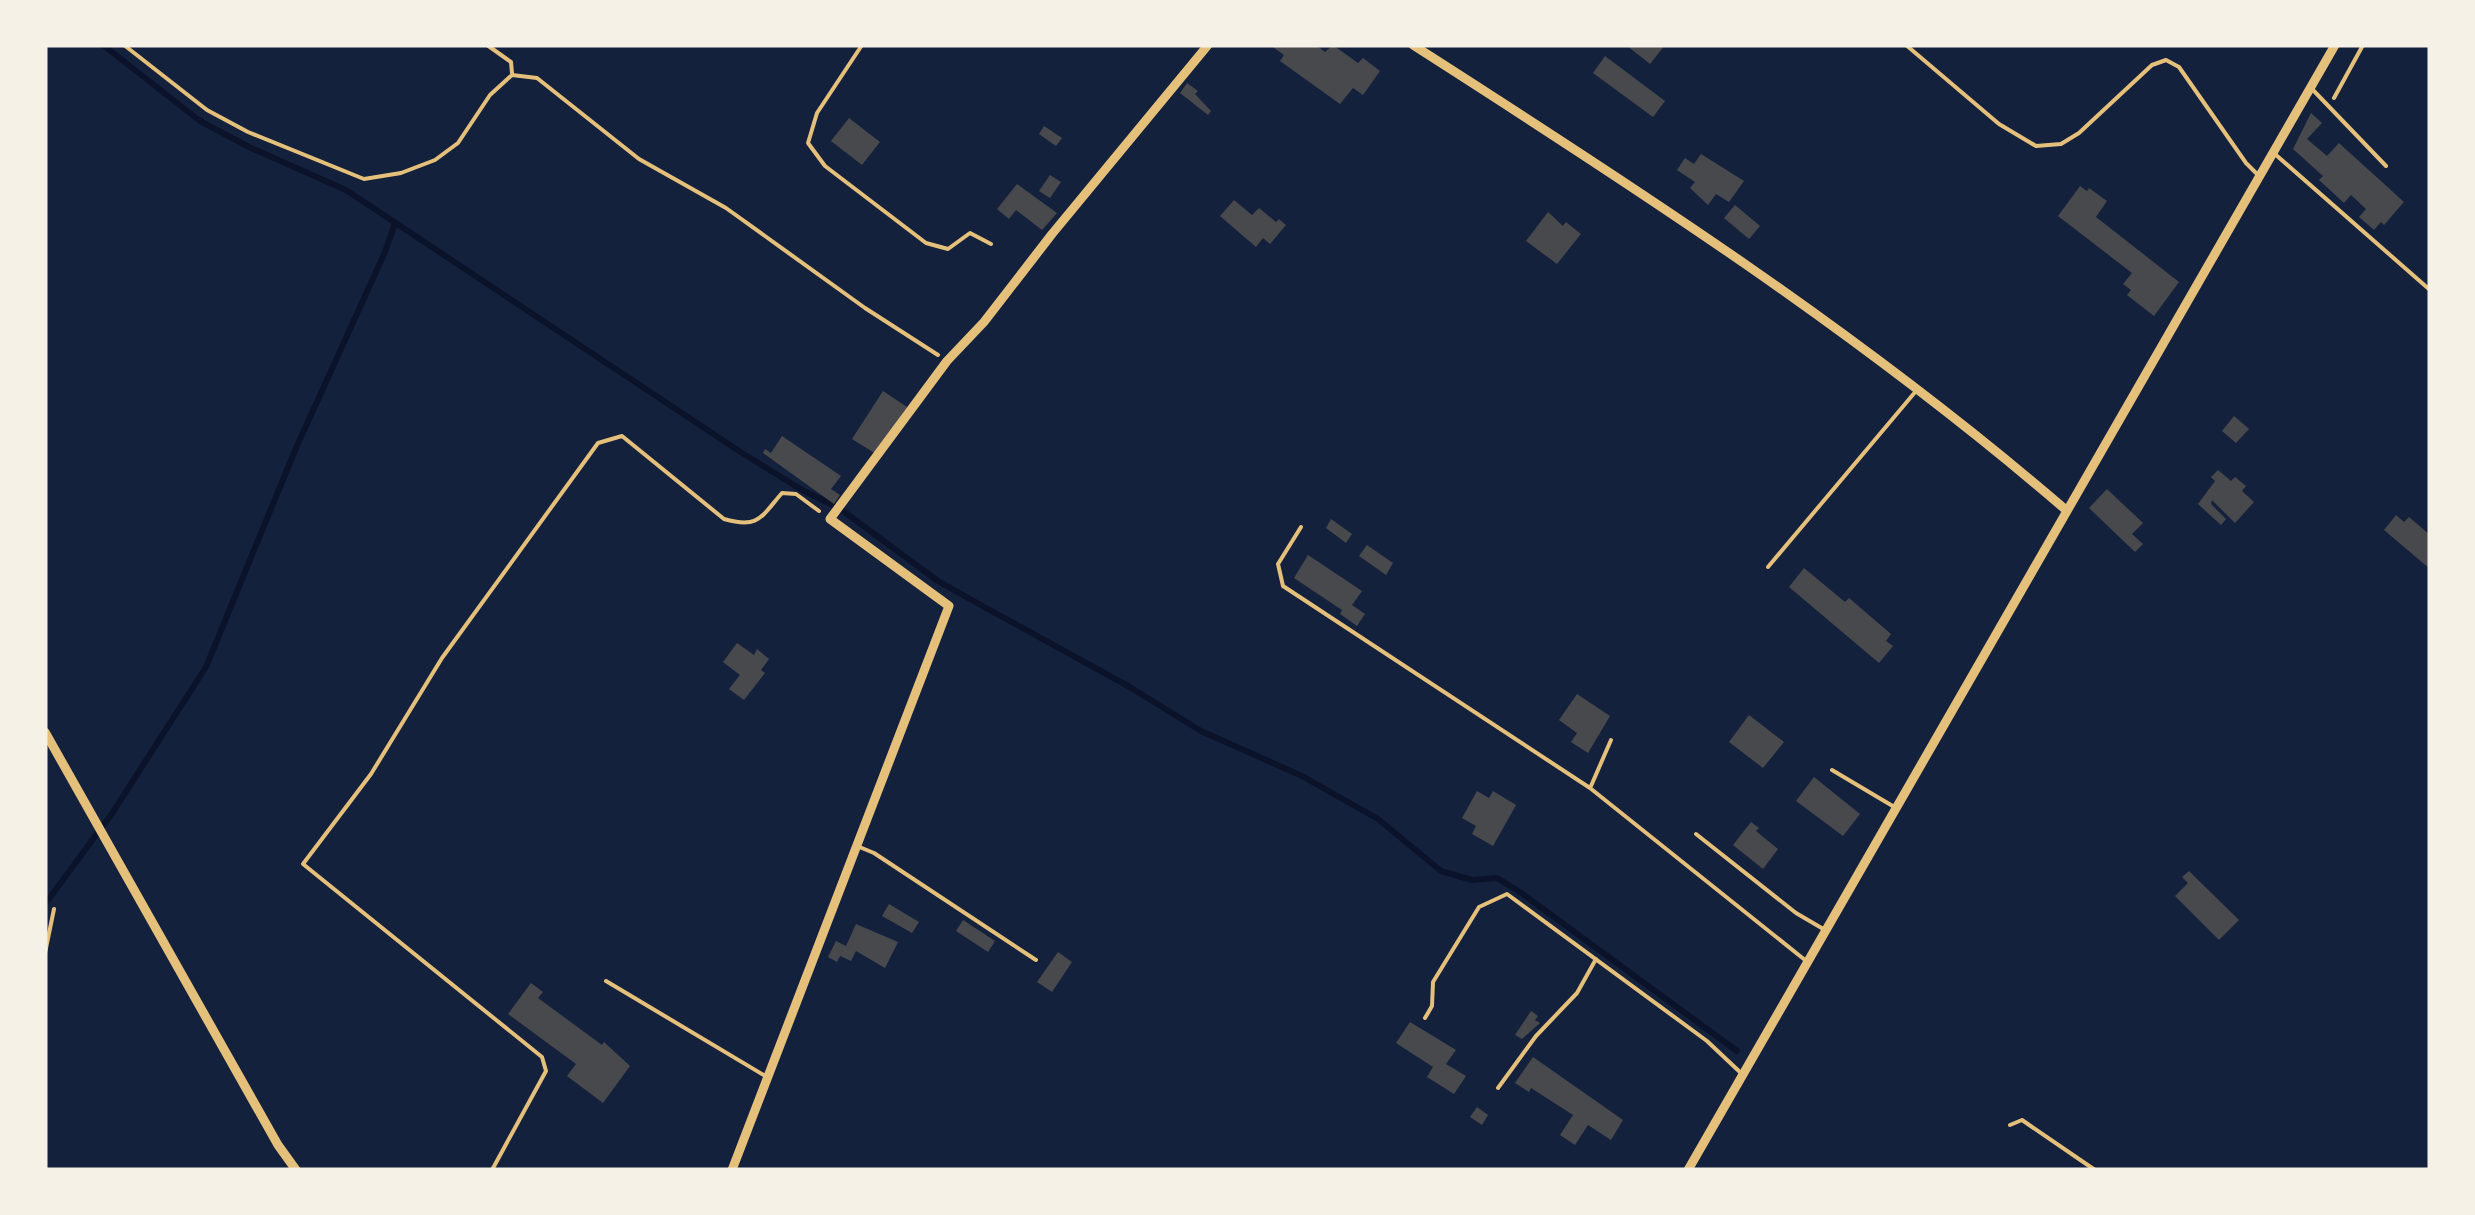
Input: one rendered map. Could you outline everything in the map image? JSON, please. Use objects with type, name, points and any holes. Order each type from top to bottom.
[{"type":"street","points":[[732,1170],[949,606],[830,518],[947,361],[984,322],[1208,45]]},
{"type":"street","points":[[1413,45],[1625,180],[1970,427],[2066,510]]},
{"type":"street","points":[[1688,1170],[2335,45]]},
{"type":"street","points":[[45,732],[268,1128],[296,1170]]},
{"type":"lane","points":[[1906,45],[1999,124],[2036,146],[2062,144],[2078,134],[2152,65],[2166,60],[2179,68],[2259,176]]},
{"type":"lane","points":[[2310,88],[2386,166]]},
{"type":"lane","points":[[2273,152],[2430,290]]},
{"type":"lane","points":[[1768,566],[1918,389]]},
{"type":"lane","points":[[1301,527],[1278,564],[1282,586],[1590,788],[1808,963]]},
{"type":"lane","points":[[1590,788],[1611,740]]},
{"type":"lane","points":[[1832,770],[1896,808]]},
{"type":"lane","points":[[1696,834],[1796,913],[1825,930]]},
{"type":"lane","points":[[856,846],[874,853],[1036,960]]},
{"type":"lane","points":[[1425,1018],[1432,1006],[1433,982],[1479,907],[1507,894],[1707,1042],[1742,1074]]},
{"type":"lane","points":[[1498,1088],[1536,1036],[1577,993],[1596,959]]},
{"type":"lane","points":[[606,981],[767,1077]]},
{"type":"path","points":[[124,45],[207,110],[248,132],[364,179],[402,173],[435,160],[458,143],[490,95],[512,74]]},
{"type":"path","points":[[488,45],[511,62],[512,74]]},
{"type":"path","points":[[862,45],[816,114],[808,143],[826,166],[926,243],[948,248],[970,233],[991,244]]},
{"type":"path","points":[[2331,107],[2363,45]]},
{"type":"path","points":[[512,74],[537,78],[639,159],[726,208],[865,308],[947,361]]},
{"type":"path","points":[[492,1170],[546,1070],[542,1057],[304,864],[371,774],[442,658],[598,443],[622,436],[724,520],[744,525],[759,520],[782,492],[796,494],[830,518]]},
{"type":"path","points":[[45,953],[54,909]]},
{"type":"path","points":[[2010,1125],[2022,1120],[2095,1170]]},
{"type":"building","points":[[1270,45],[1316,45],[1325,52],[1333,45],[1358,63],[1363,58],[1380,71],[1363,95],[1353,88],[1340,104],[1280,61],[1284,55]]},
{"type":"building","points":[[1626,45],[1665,45],[1650,64]]},
{"type":"building","points":[[1605,56],[1665,101],[1653,117],[1593,73]]},
{"type":"building","points":[[1187,83],[1198,91],[1195,94],[1211,111],[1208,115],[1180,93]]},
{"type":"building","points":[[2311,113],[2322,123],[2307,139],[2327,156],[2339,143],[2404,202],[2384,225],[2381,222],[2374,230],[2359,217],[2366,209],[2351,195],[2344,203],[2319,180],[2323,176],[2293,149]]},
{"type":"building","points":[[849,118],[880,142],[862,165],[831,141]]},
{"type":"building","points":[[1044,126],[1062,138],[1056,146],[1039,134]]},
{"type":"building","points":[[1701,154],[1744,181],[1729,202],[1716,194],[1708,205],[1690,188],[1695,182],[1677,170],[1685,158],[1694,164]]},
{"type":"building","points":[[1050,175],[1061,182],[1050,198],[1039,191]]},
{"type":"building","points":[[1017,184],[1057,213],[1042,230],[1016,210],[1009,219],[997,209]]},
{"type":"building","points":[[2080,186],[2107,201],[2096,217],[2179,282],[2154,316],[2127,295],[2131,290],[2123,284],[2132,273],[2058,216]]},
{"type":"building","points":[[1234,200],[1252,215],[1259,208],[1286,225],[1270,244],[1263,238],[1256,247],[1220,216]]},
{"type":"building","points":[[1735,205],[1760,226],[1749,239],[1724,218]]},
{"type":"building","points":[[1548,212],[1563,226],[1566,222],[1581,234],[1557,264],[1526,241]]},
{"type":"building","points":[[883,391],[907,407],[876,454],[852,439]]},
{"type":"building","points":[[2234,416],[2249,429],[2236,443],[2222,431]]},
{"type":"building","points":[[782,436],[841,476],[831,489],[840,495],[834,504],[763,453],[765,449],[771,453]]},
{"type":"building","points":[[2218,470],[2231,481],[2235,477],[2246,486],[2242,491],[2254,502],[2235,523],[2212,500],[2211,504],[2226,519],[2221,525],[2198,504]]},
{"type":"building","points":[[2107,489],[2143,523],[2132,534],[2143,544],[2135,552],[2089,508]]},
{"type":"building","points":[[2396,515],[2404,522],[2409,517],[2430,535],[2430,569],[2384,530]]},
{"type":"building","points":[[1331,519],[1352,534],[1346,543],[1326,528]]},
{"type":"building","points":[[1367,545],[1393,563],[1386,575],[1359,556]]},
{"type":"building","points":[[1308,555],[1362,591],[1352,605],[1365,614],[1357,626],[1340,614],[1342,610],[1294,578]]},
{"type":"building","points":[[1804,568],[1845,602],[1849,598],[1891,634],[1886,641],[1893,646],[1879,663],[1789,587]]},
{"type":"building","points":[[737,643],[754,655],[757,649],[769,659],[761,670],[765,673],[744,700],[729,689],[740,675],[723,662]]},
{"type":"building","points":[[1577,694],[1610,716],[1588,753],[1571,742],[1577,733],[1559,720]]},
{"type":"building","points":[[1749,715],[1784,742],[1763,768],[1729,742]]},
{"type":"building","points":[[1814,777],[1860,814],[1843,836],[1796,801]]},
{"type":"building","points":[[1477,791],[1489,798],[1493,791],[1516,805],[1493,846],[1472,834],[1476,826],[1462,818]]},
{"type":"building","points":[[1751,822],[1778,849],[1763,869],[1733,845]]},
{"type":"building","points":[[2189,871],[2239,920],[2219,940],[2175,896],[2188,883],[2182,877]]},
{"type":"building","points":[[889,904],[919,922],[912,933],[882,916]]},
{"type":"building","points":[[963,920],[995,941],[988,952],[956,931]]},
{"type":"building","points":[[856,924],[898,942],[885,968],[856,951],[851,961],[840,956],[837,962],[828,957],[836,941],[846,946]]},
{"type":"building","points":[[1058,952],[1072,962],[1052,992],[1037,982]]},
{"type":"building","points":[[531,983],[543,992],[538,998],[602,1045],[604,1042],[630,1066],[603,1103],[567,1076],[576,1064],[508,1014]]},
{"type":"building","points":[[1531,1011],[1540,1023],[1522,1039],[1515,1035]]},
{"type":"building","points":[[1410,1022],[1456,1050],[1446,1064],[1466,1076],[1454,1094],[1427,1077],[1433,1067],[1396,1043]]},
{"type":"building","points":[[1533,1057],[1623,1120],[1611,1140],[1588,1125],[1575,1145],[1560,1135],[1573,1115],[1531,1088],[1529,1092],[1515,1083]]},
{"type":"building","points":[[1477,1107],[1488,1115],[1482,1125],[1470,1117]]},
{"type":"waterway","points":[[103,45],[200,121],[346,190],[739,451],[837,507]]},
{"type":"waterway","points":[[45,904],[111,815],[206,667],[395,223]]},
{"type":"waterway","points":[[839,508],[938,581],[1201,731],[1302,776],[1378,819],[1441,871],[1472,880],[1497,878],[1737,1051]]}]
